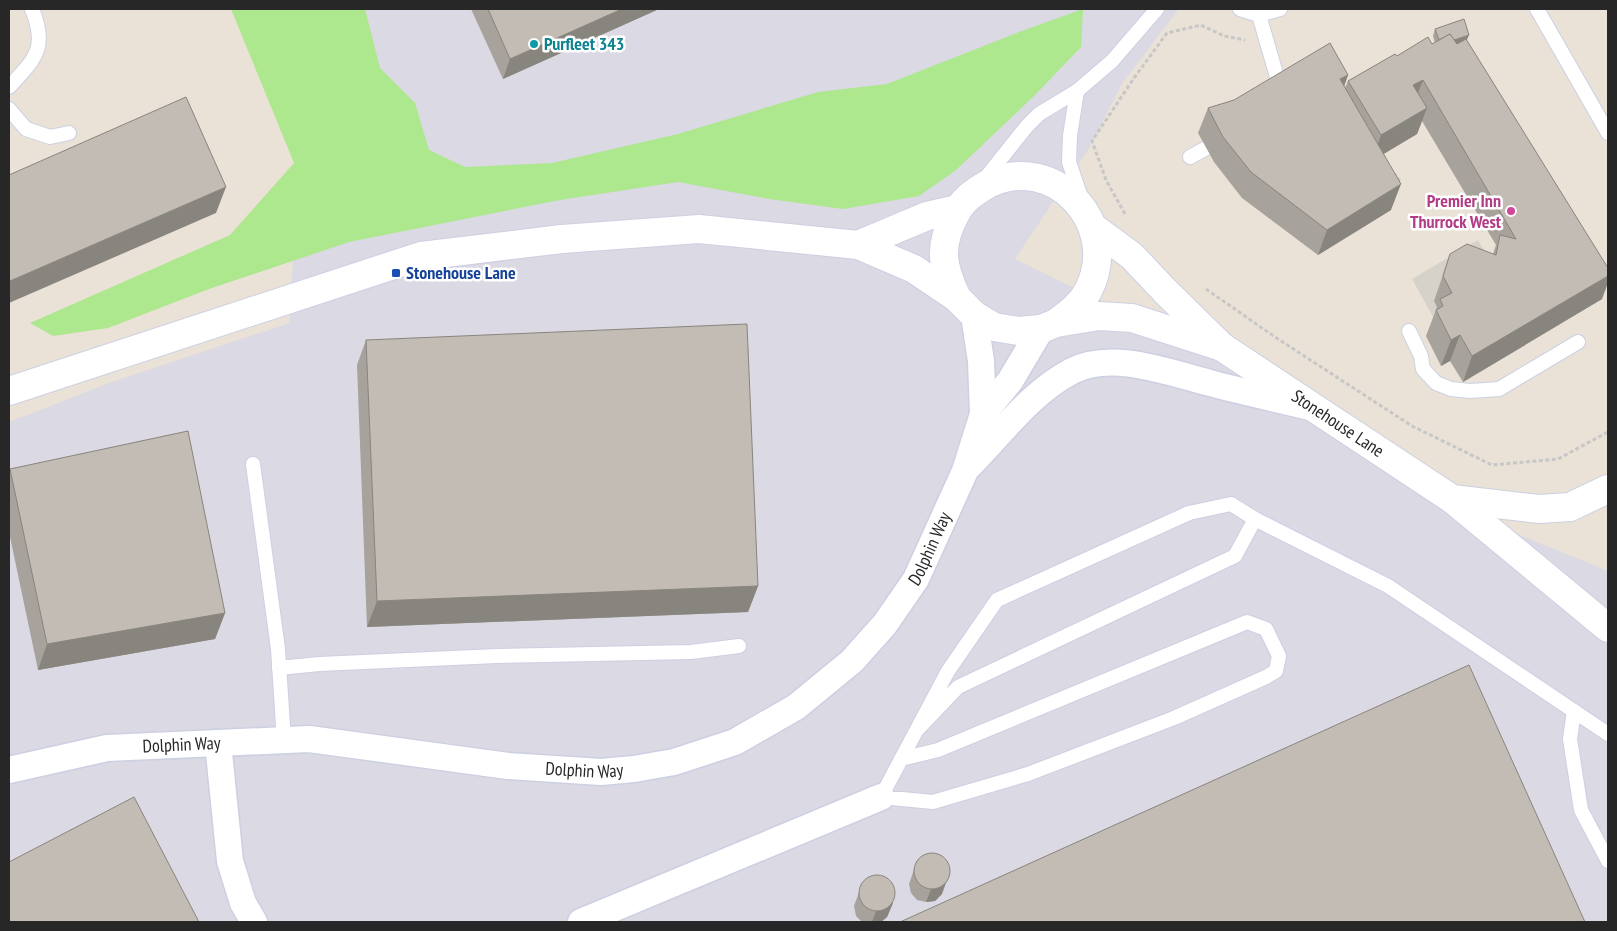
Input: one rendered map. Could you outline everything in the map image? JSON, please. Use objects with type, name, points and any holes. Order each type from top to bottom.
[{"type":"street","name":"Stonehouse Lane","points":[[965,307],[947,277],[943,253],[947,230],[966,198],[995,180],[1016,176],[1037,178],[1057,185],[1074,198],[1090,221],[1132,256],[1222,347],[1452,499],[1608,628]]},
{"type":"street","name":"Stonehouse Lane","points":[[858,245],[927,216],[958,209]]},
{"type":"street","points":[[1048,326],[1074,310],[1088,293],[1096,272],[1098,250],[1090,221]]},
{"type":"street","name":"Stonehouse Lane","points":[[9,391],[421,256],[562,239],[699,229],[858,245],[914,269],[994,327],[1018,331],[1099,316],[1132,318],[1222,347]]},
{"type":"street","name":"Dolphin Way","points":[[9,770],[107,748],[218,742],[309,740],[508,766],[601,772],[634,769],[674,762],[735,742],[796,707],[852,661],[885,624],[916,579],[965,471],[983,414],[980,361],[965,307]]},
{"type":"street","name":"Dolphin Way","points":[[983,414],[1010,380],[1048,326]]},
{"type":"street","points":[[965,471],[996,439],[1022,408],[1056,380],[1074,370],[1100,363],[1116,363],[1151,368],[1311,407]]},
{"type":"street","name":"Stonehouse Lane","points":[[1452,499],[1539,509],[1570,507],[1608,489]]},
{"type":"street","points":[[218,742],[230,860],[242,903],[254,922]]},
{"type":"street","points":[[581,922],[881,797]]},
{"type":"lane","points":[[9,87],[33,59],[39,48],[40,35],[32,9]]},
{"type":"lane","points":[[977,190],[1026,126],[1039,114],[1076,90],[1112,61],[1156,9]]},
{"type":"lane","points":[[1240,9],[1259,15],[1280,9]]},
{"type":"lane","points":[[1537,9],[1608,133]]},
{"type":"lane","points":[[1259,15],[1277,77]]},
{"type":"lane","points":[[1076,90],[1070,136],[1069,162],[1090,221]]},
{"type":"lane","points":[[9,109],[26,129],[50,137],[69,133]]},
{"type":"lane","points":[[1190,157],[1232,134]]},
{"type":"lane","points":[[1408,331],[1421,356],[1423,369],[1436,383],[1451,389],[1499,389],[1578,342]]},
{"type":"lane","points":[[253,464],[278,649],[284,740]]},
{"type":"lane","points":[[901,759],[938,750],[1247,622],[1266,629],[1279,656],[1276,671],[1174,718],[1028,774],[934,802],[881,797],[901,759],[948,672],[997,600],[1189,513],[1230,504],[1255,519],[1388,586],[1608,734]]},
{"type":"lane","points":[[917,730],[958,687],[1235,556],[1255,519]]},
{"type":"lane","points":[[279,668],[320,664],[497,656],[691,652],[739,646]]},
{"type":"lane","points":[[1574,711],[1570,739],[1582,810],[1608,861]]},
{"type":"path","points":[[1128,220],[1106,180],[1092,141],[1166,34],[1201,24],[1224,36],[1240,40],[1266,39]]},
{"type":"path","points":[[1390,178],[1396,175],[1400,182],[1394,185]]},
{"type":"path","points":[[1204,288],[1275,337],[1412,426],[1492,465],[1558,459],[1608,432]]},
{"type":"shaded area","points":[[261,9],[1179,9],[1123,82],[1088,150],[1015,259],[1224,361],[1515,533],[1608,571],[1608,922],[9,922],[9,422],[109,383],[289,323],[299,164]]},
{"type":"shaded area","points":[[1478,240],[1490,261],[1443,319],[1436,322],[1412,279]]},
{"type":"green space","points":[[231,9],[365,9],[380,68],[415,103],[429,150],[465,167],[552,163],[678,134],[818,92],[887,84],[1083,9],[1081,47],[1035,95],[956,170],[919,196],[843,209],[769,199],[678,182],[560,200],[349,242],[209,289],[108,328],[53,336],[30,323],[230,235],[294,163]]},
{"type":"building","points":[[488,9],[622,9],[510,59]]},
{"type":"building","points":[[1464,19],[1469,35],[1454,40],[1450,34],[1439,40],[1435,29]]},
{"type":"building","name":"Premier Inn Thurrock West","points":[[1450,34],[1457,44],[1466,39],[1608,268],[1608,276],[1472,356],[1460,335],[1451,340],[1436,310],[1443,306],[1440,299],[1452,293],[1443,276],[1450,254],[1467,244],[1496,255],[1500,235],[1516,239],[1423,80],[1413,85],[1427,108],[1381,135],[1348,81],[1395,54],[1397,56],[1428,37],[1432,44]]},
{"type":"building","points":[[1330,43],[1348,75],[1340,79],[1401,184],[1327,230],[1251,172],[1223,137],[1208,108],[1234,100]]},
{"type":"building","points":[[186,97],[226,187],[10,281],[9,175]]},
{"type":"building","points":[[747,324],[758,586],[377,601],[366,340]]},
{"type":"building","points":[[188,431],[225,613],[47,644],[10,469]]},
{"type":"building","points":[[1469,665],[1585,922],[900,922]]},
{"type":"building","points":[[134,797],[199,922],[9,922],[9,862]]},
{"type":"building","points":[[932,853],[944,859],[950,871],[944,883],[932,889],[920,883],[914,871],[920,859]]},
{"type":"building","points":[[877,875],[889,881],[895,893],[889,905],[877,911],[865,905],[859,893],[865,881]]},
{"type":"place","name":"Purfleet 343","points":[[534,44]]},
{"type":"place","name":"Premier Inn Thurrock West","points":[[1511,211]]},
{"type":"place","name":"Stonehouse Lane","points":[[396,273]]}]
